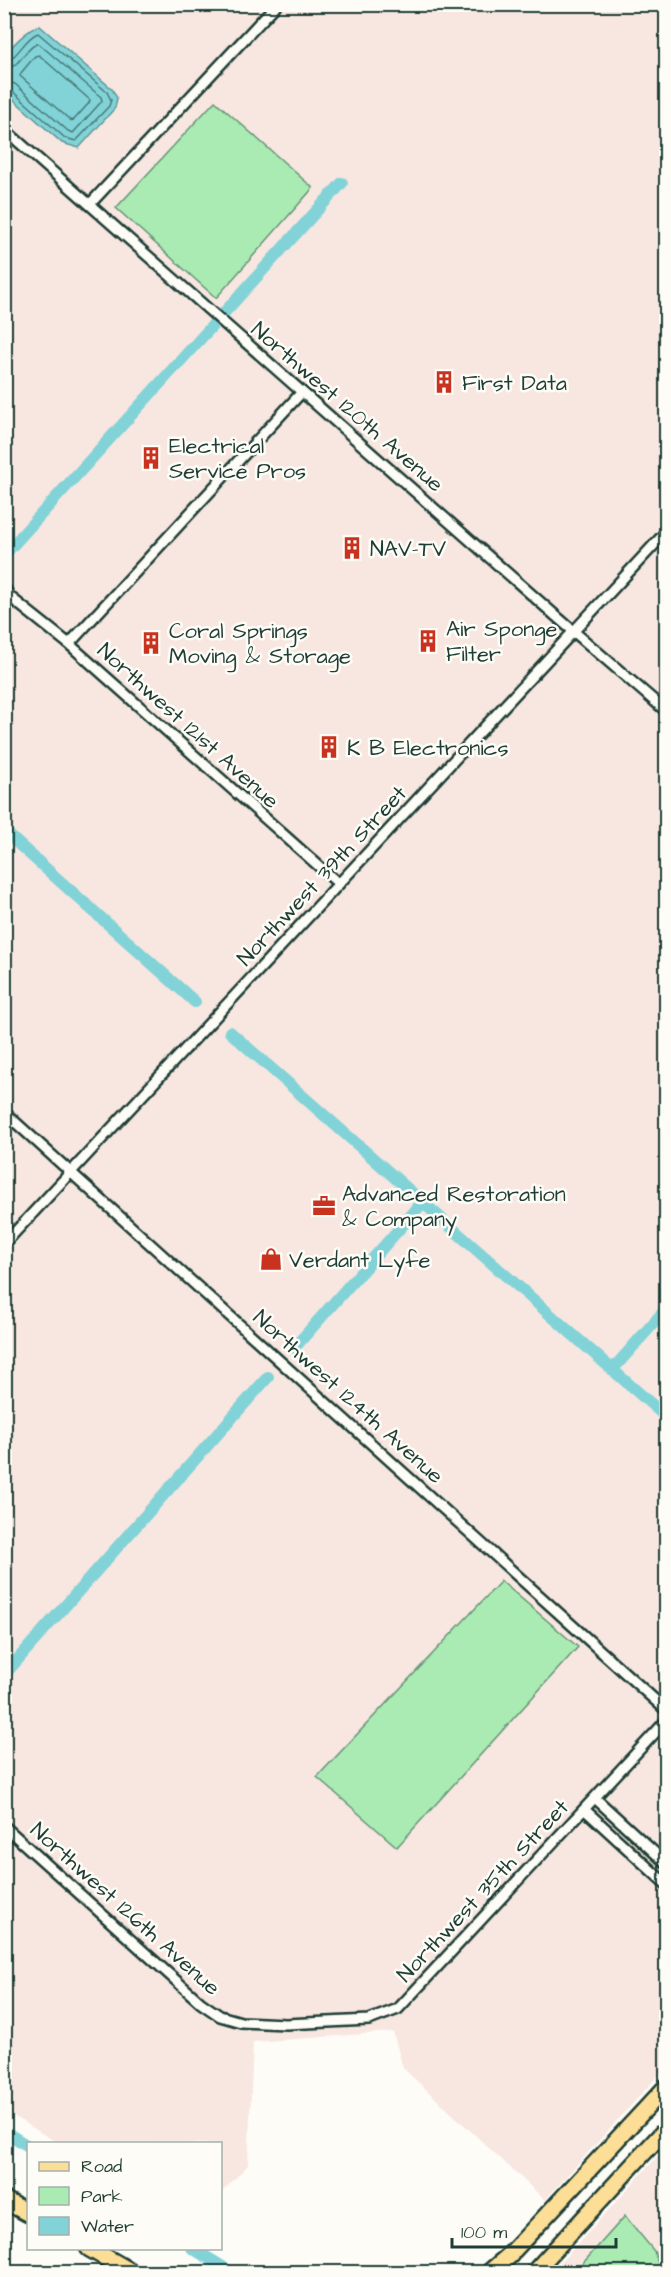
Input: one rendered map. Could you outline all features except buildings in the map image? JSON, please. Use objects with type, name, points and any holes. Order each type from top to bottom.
[{"type":"highway","points":[[4,2200],[27,2212]]},
{"type":"highway","points":[[92,2250],[131,2272]]},
{"type":"highway","points":[[492,2272],[510,2255]]},
{"type":"main road","points":[[510,2255],[666,2087]]},
{"type":"main road","points":[[534,2272],[666,2129]]},
{"type":"street","points":[[90,204],[277,4]]},
{"type":"street","name":"Northwest 120th Avenue","points":[[4,129],[573,632],[666,711]]},
{"type":"street","points":[[69,644],[302,392]]},
{"type":"street","name":"Northwest 39th Street","points":[[4,1244],[666,532]]},
{"type":"street","name":"Northwest 121st Avenue","points":[[4,587],[7,597],[69,644],[339,884]]},
{"type":"street","name":"Northwest 124th Avenue","points":[[4,1112],[666,1710]]},
{"type":"street","name":"Northwest 35th Street","points":[[294,2024],[369,2020],[398,2008],[666,1721]]},
{"type":"street","points":[[595,1798],[666,1863]]},
{"type":"street","points":[[584,1809],[666,1884]]},
{"type":"street","name":"Northwest 126th Avenue","points":[[4,1826],[201,2002],[220,2016],[241,2022],[294,2024]]},
{"type":"shaded area","points":[[4,5],[666,5],[666,2067],[545,2200],[403,2068],[393,2032],[253,2042],[248,2165],[222,2192],[222,2142],[56,2142],[5,2111]]},
{"type":"shaded area","points":[[666,2147],[666,2272],[552,2272]]},
{"type":"green space","points":[[215,101],[313,188],[216,298],[116,208]]},
{"type":"green space","points":[[501,1581],[578,1647],[397,1847],[317,1777]]},
{"type":"green space","points":[[625,2216],[654,2251],[661,2272],[575,2272]]},
{"type":"water","points":[[40,26],[112,89],[117,98],[115,108],[79,148],[62,143],[5,92],[4,58],[20,39]]},
{"type":"waterway","points":[[4,555],[342,183]]},
{"type":"waterway","points":[[4,831],[195,1002]]},
{"type":"waterway","points":[[230,1032],[666,1417]]},
{"type":"waterway","points":[[294,1348],[423,1202]]},
{"type":"waterway","points":[[613,1369],[666,1309]]},
{"type":"waterway","points":[[4,1675],[268,1377]]},
{"type":"waterway","points":[[4,2131],[27,2145]]},
{"type":"waterway","points":[[195,2250],[231,2272]]},
{"type":"place","name":"First Data","points":[[444,382]]},
{"type":"place","name":"Electrical Service Pros","points":[[151,458]]},
{"type":"place","name":"NAV-TV","points":[[352,548]]},
{"type":"place","name":"Air Sponge Filter","points":[[428,641]]},
{"type":"place","name":"Coral Springs Moving & Storage","points":[[151,643]]},
{"type":"place","name":"K B Electronics","points":[[329,747]]},
{"type":"place","name":"Advanced Restoration & Company","points":[[324,1206]]},
{"type":"place","name":"Verdant Lyfe","points":[[271,1259]]}]
